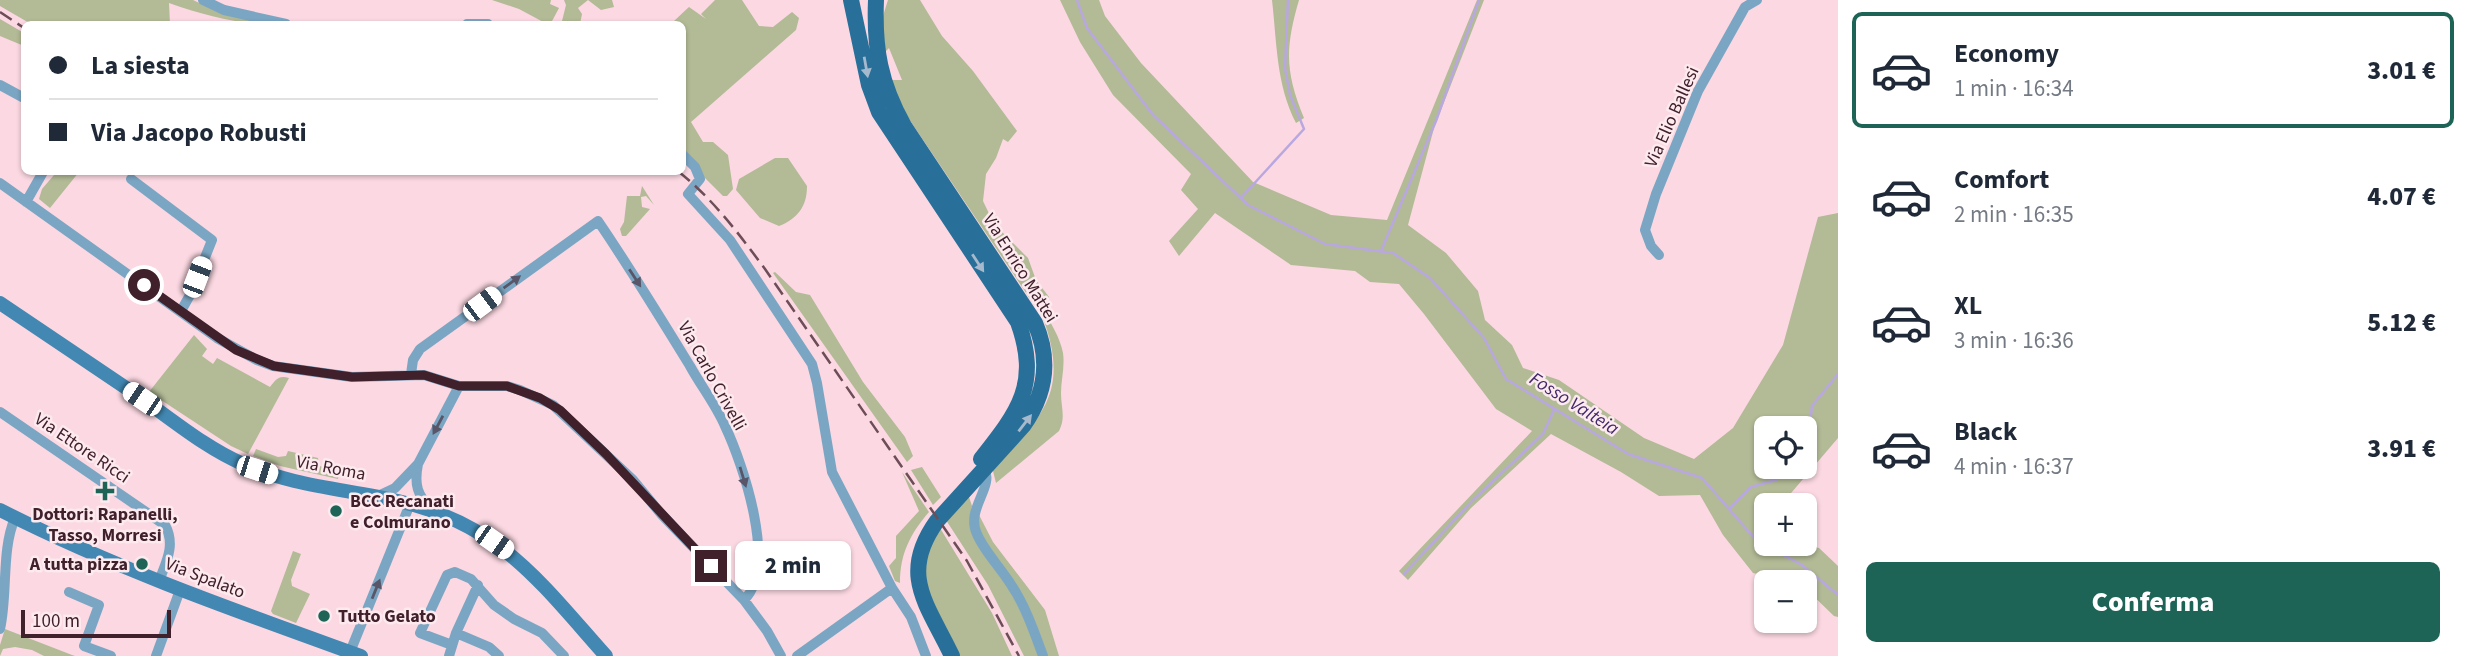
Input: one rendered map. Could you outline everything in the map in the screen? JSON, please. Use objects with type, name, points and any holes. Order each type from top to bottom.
[{"type":"main road","name":"Via Enrico Mattei","points":[[851,0],[861,37],[869,85],[879,112],[1017,322],[1028,360],[1027,382],[1018,407],[922,534],[912,558],[911,580],[914,590],[947,656]]},
{"type":"main road","name":"Via Enrico Mattei","points":[[876,0],[877,54],[890,100],[904,126],[1035,323],[1044,348],[1044,381],[1034,410],[1023,426],[937,521],[919,553],[917,569],[920,586],[953,656]]},
{"type":"main road","points":[[876,32],[885,0]]},
{"type":"main road","name":"Via Roma","points":[[0,303],[226,456],[273,476],[410,504],[466,524],[518,559],[606,656]]},
{"type":"main road","name":"Via Spalato","points":[[0,510],[180,590],[355,654]]},
{"type":"street","points":[[203,0],[225,10],[273,21]]},
{"type":"street","name":"Via Elio Ballesi","points":[[1659,255],[1651,246],[1645,230],[1656,194],[1698,91],[1745,7],[1757,0]]},
{"type":"street","points":[[0,85],[21,96]]},
{"type":"street","points":[[686,158],[699,173],[700,179],[688,194],[730,240],[812,364],[832,472],[892,588],[911,617],[926,656]]},
{"type":"street","points":[[26,201],[41,175]]},
{"type":"street","points":[[131,179],[212,240],[181,311]]},
{"type":"street","points":[[0,183],[236,350],[274,366],[352,377],[411,374],[424,375],[459,386],[507,386],[530,394],[560,410],[633,480],[744,600],[767,631],[781,656]]},
{"type":"street","name":"Via Carlo Crivelli","points":[[411,374],[413,360],[419,349],[598,221],[664,322],[725,425],[756,523],[757,577],[750,594],[744,600]]},
{"type":"street","points":[[376,496],[395,488],[418,464],[459,386]]},
{"type":"street","name":"Via Ettore Ricci","points":[[0,412],[165,525],[171,540],[171,549],[159,581]]},
{"type":"street","points":[[418,464],[416,489],[434,511]]},
{"type":"street","points":[[984,468],[987,480],[974,510],[977,534],[1012,586],[1044,656]]},
{"type":"street","points":[[355,654],[410,504]]},
{"type":"street","points":[[0,626],[10,529],[15,518]]},
{"type":"street","points":[[452,645],[420,633],[447,575],[455,572],[478,585],[494,604],[514,619],[542,633],[564,656]]},
{"type":"street","points":[[449,656],[456,633],[478,585]]},
{"type":"street","points":[[797,656],[892,588]]},
{"type":"street","points":[[156,656],[180,590]]},
{"type":"street","points":[[69,592],[99,605],[84,646],[111,656]]},
{"type":"street","points":[[456,633],[489,647],[499,656]]},
{"type":"green space","points":[[0,0],[193,0],[216,11],[262,21],[221,18],[169,3],[170,21],[26,21],[0,6]]},
{"type":"green space","points":[[492,0],[551,0],[550,4],[559,8],[552,21],[541,21],[519,9]]},
{"type":"green space","points":[[564,0],[588,0],[578,8],[582,14],[581,21],[562,21],[566,5]]},
{"type":"green space","points":[[588,0],[612,0],[614,7],[601,10]]},
{"type":"green space","points":[[715,0],[742,0],[759,26],[773,27],[792,12],[799,18],[796,30],[691,122],[703,142],[713,142],[728,155],[733,189],[727,196],[723,196],[703,176],[686,153],[686,21],[674,21],[689,7],[706,19],[701,14]]},
{"type":"green space","points":[[888,0],[920,0],[942,36],[973,71],[1017,131],[1008,142],[1003,139],[986,174],[983,201],[994,224],[1028,258],[1036,280],[1049,297],[1042,307],[1063,353],[1063,417],[1059,431],[996,483],[992,467],[1025,433],[1047,402],[1054,365],[1051,344],[1043,318],[907,116],[890,80],[902,80],[889,48],[883,54],[883,16]]},
{"type":"green space","points":[[1060,0],[1099,0],[1105,16],[1141,63],[1253,182],[1331,215],[1387,220],[1477,0],[1484,0],[1434,128],[1408,225],[1446,253],[1478,291],[1485,320],[1512,345],[1523,368],[1559,380],[1644,438],[1694,459],[1733,428],[1783,345],[1818,217],[1838,213],[1838,438],[1817,463],[1817,416],[1754,416],[1754,479],[1803,479],[1791,493],[1754,493],[1754,556],[1817,556],[1819,548],[1838,566],[1838,617],[1817,600],[1817,570],[1754,570],[1753,573],[1723,535],[1700,495],[1659,496],[1551,434],[1471,508],[1408,580],[1399,571],[1532,431],[1496,409],[1399,284],[1370,282],[1355,271],[1291,265],[1215,213],[1179,256],[1169,241],[1198,209],[1181,190],[1191,174],[1113,95],[1080,42]]},
{"type":"green space","points":[[1272,0],[1299,0],[1289,46],[1290,73],[1304,118],[1296,123],[1281,78]]},
{"type":"green space","points":[[0,19],[21,31],[21,45],[0,36]]},
{"type":"green space","points":[[775,158],[788,158],[807,186],[800,211],[779,226],[760,218],[736,190],[739,179]]},
{"type":"green space","points":[[54,175],[77,175],[50,208],[39,199],[42,189]]},
{"type":"green space","points":[[642,186],[654,205],[646,196],[641,197],[642,207],[650,209],[626,236],[622,236],[620,229],[624,222],[627,196],[640,196]]},
{"type":"green space","points":[[773,273],[796,292],[810,295],[863,382],[905,437],[913,456],[907,462]]},
{"type":"green space","points":[[194,335],[207,349],[202,356],[213,364],[217,358],[270,387],[280,378],[289,378],[248,454],[231,446],[149,392]]},
{"type":"green space","points":[[256,449],[278,457],[286,456],[288,451],[318,458],[319,466],[339,470],[338,479],[280,466],[253,456]]},
{"type":"green space","points":[[922,467],[941,497],[933,505],[911,470]]},
{"type":"green space","points":[[902,472],[929,512],[907,545],[900,583],[895,581],[889,566],[896,558],[896,536],[919,511]]},
{"type":"green space","points":[[968,494],[971,513],[1031,632],[1040,656],[1024,656],[988,585],[946,520]]},
{"type":"green space","points":[[978,513],[993,542],[1045,610],[1059,656],[1046,656],[983,538],[978,527]]},
{"type":"green space","points":[[940,528],[992,613],[1012,656],[957,656],[923,582],[924,554]]},
{"type":"green space","points":[[293,551],[301,554],[291,580],[292,586],[310,594],[296,623],[271,611]]},
{"type":"green space","points":[[5,629],[75,656],[44,656],[32,650],[15,647],[3,649],[0,656]]},
{"type":"waterway","name":"Fosso Valteia","points":[[1077,0],[1087,28],[1153,115],[1248,205],[1325,244],[1393,253],[1430,278],[1484,338],[1506,379],[1628,454],[1702,478],[1756,540],[1802,565],[1838,595]]},
{"type":"waterway","points":[[1240,199],[1304,129],[1290,95],[1285,68],[1288,0]]},
{"type":"waterway","points":[[1381,251],[1436,121],[1479,0]]},
{"type":"waterway","points":[[1811,416],[1812,406],[1838,374]]},
{"type":"waterway","points":[[1404,574],[1472,501],[1543,434],[1554,410]]},
{"type":"waterway","points":[[1729,509],[1751,487],[1777,479]]},
{"type":"railway","points":[[0,12],[21,26]]},
{"type":"railway","points":[[683,175],[714,205],[765,269],[967,561],[1019,656]]},
{"type":"place","name":"Dottori: Rapanelli, Tasso, Morresi","points":[[105,491]]},
{"type":"place","name":"BCC Recanati e Colmurano","points":[[336,511]]},
{"type":"place","name":"A tutta pizza","points":[[142,564]]},
{"type":"place","name":"Tutto Gelato","points":[[324,616]]},
{"type":"route","points":[[144,285],[236,350],[274,366],[352,377],[424,375],[459,386],[507,386],[540,398],[560,410],[633,480],[711,566]]}]
